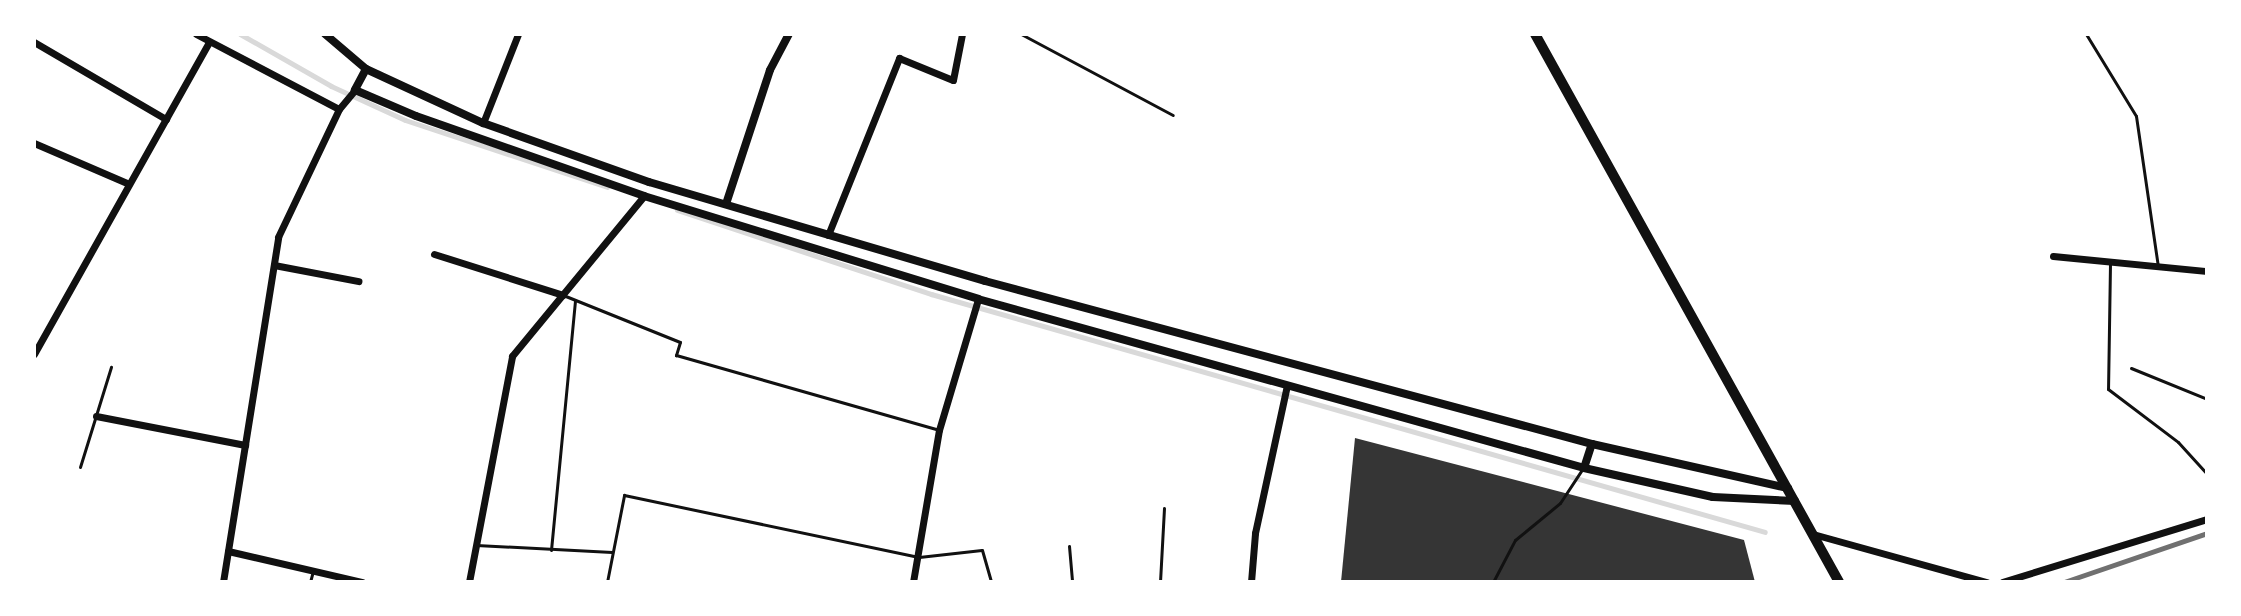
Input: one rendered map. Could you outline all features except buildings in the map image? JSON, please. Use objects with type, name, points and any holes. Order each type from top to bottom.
[{"type":"main road","points":[[1535,34],[1839,582]]},
{"type":"street","points":[[196,34],[339,109]]},
{"type":"street","points":[[325,34],[366,69],[483,123],[649,182],[985,281],[1592,444],[1788,488]]},
{"type":"street","points":[[483,123],[518,34]]},
{"type":"street","points":[[726,204],[770,70],[789,34]]},
{"type":"street","points":[[828,235],[899,58],[953,80],[962,34]]},
{"type":"street","points":[[34,42],[166,119]]},
{"type":"street","points":[[34,354],[209,42]]},
{"type":"street","points":[[223,582],[278,237],[339,109],[355,90],[366,69]]},
{"type":"street","points":[[355,90],[642,199],[978,299],[1583,468],[1713,497],[1795,501]]},
{"type":"street","points":[[34,143],[129,184]]},
{"type":"street","points":[[469,582],[512,356],[642,199],[649,182]]},
{"type":"street","points":[[434,254],[563,295]]},
{"type":"street","points":[[2053,256],[2207,271]]},
{"type":"street","points":[[274,265],[358,281]]},
{"type":"street","points":[[913,582],[939,430],[985,281]]},
{"type":"street","points":[[1251,582],[1255,533],[1287,385]]},
{"type":"street","points":[[96,416],[245,445]]},
{"type":"street","points":[[1583,468],[1592,444]]},
{"type":"street","points":[[2002,582],[2207,519]]},
{"type":"street","points":[[1813,534],[1986,582]]},
{"type":"street","points":[[228,551],[362,582]]},
{"type":"lane","points":[[1021,34],[1173,115]]},
{"type":"lane","points":[[2086,34],[2136,116],[2158,267]]},
{"type":"lane","points":[[2110,262],[2108,389],[2178,442],[2207,474]]},
{"type":"lane","points":[[563,295],[680,342],[676,355],[939,430]]},
{"type":"lane","points":[[551,550],[575,300]]},
{"type":"lane","points":[[80,467],[111,367]]},
{"type":"lane","points":[[2131,368],[2207,399]]},
{"type":"lane","points":[[1493,582],[1515,540],[1570,487],[1583,468]]},
{"type":"lane","points":[[607,582],[624,495],[919,557],[982,550],[991,582]]},
{"type":"lane","points":[[1160,582],[1164,508]]},
{"type":"lane","points":[[476,545],[613,552]]},
{"type":"lane","points":[[1069,546],[1072,582]]},
{"type":"lane","points":[[310,582],[313,571]]},
{"type":"waterway","points":[[240,34],[331,86],[405,120],[607,187]]},
{"type":"waterway","points":[[677,210],[931,294],[1765,532]]},
{"type":"railway","points":[[2064,582],[2207,533]]}]
